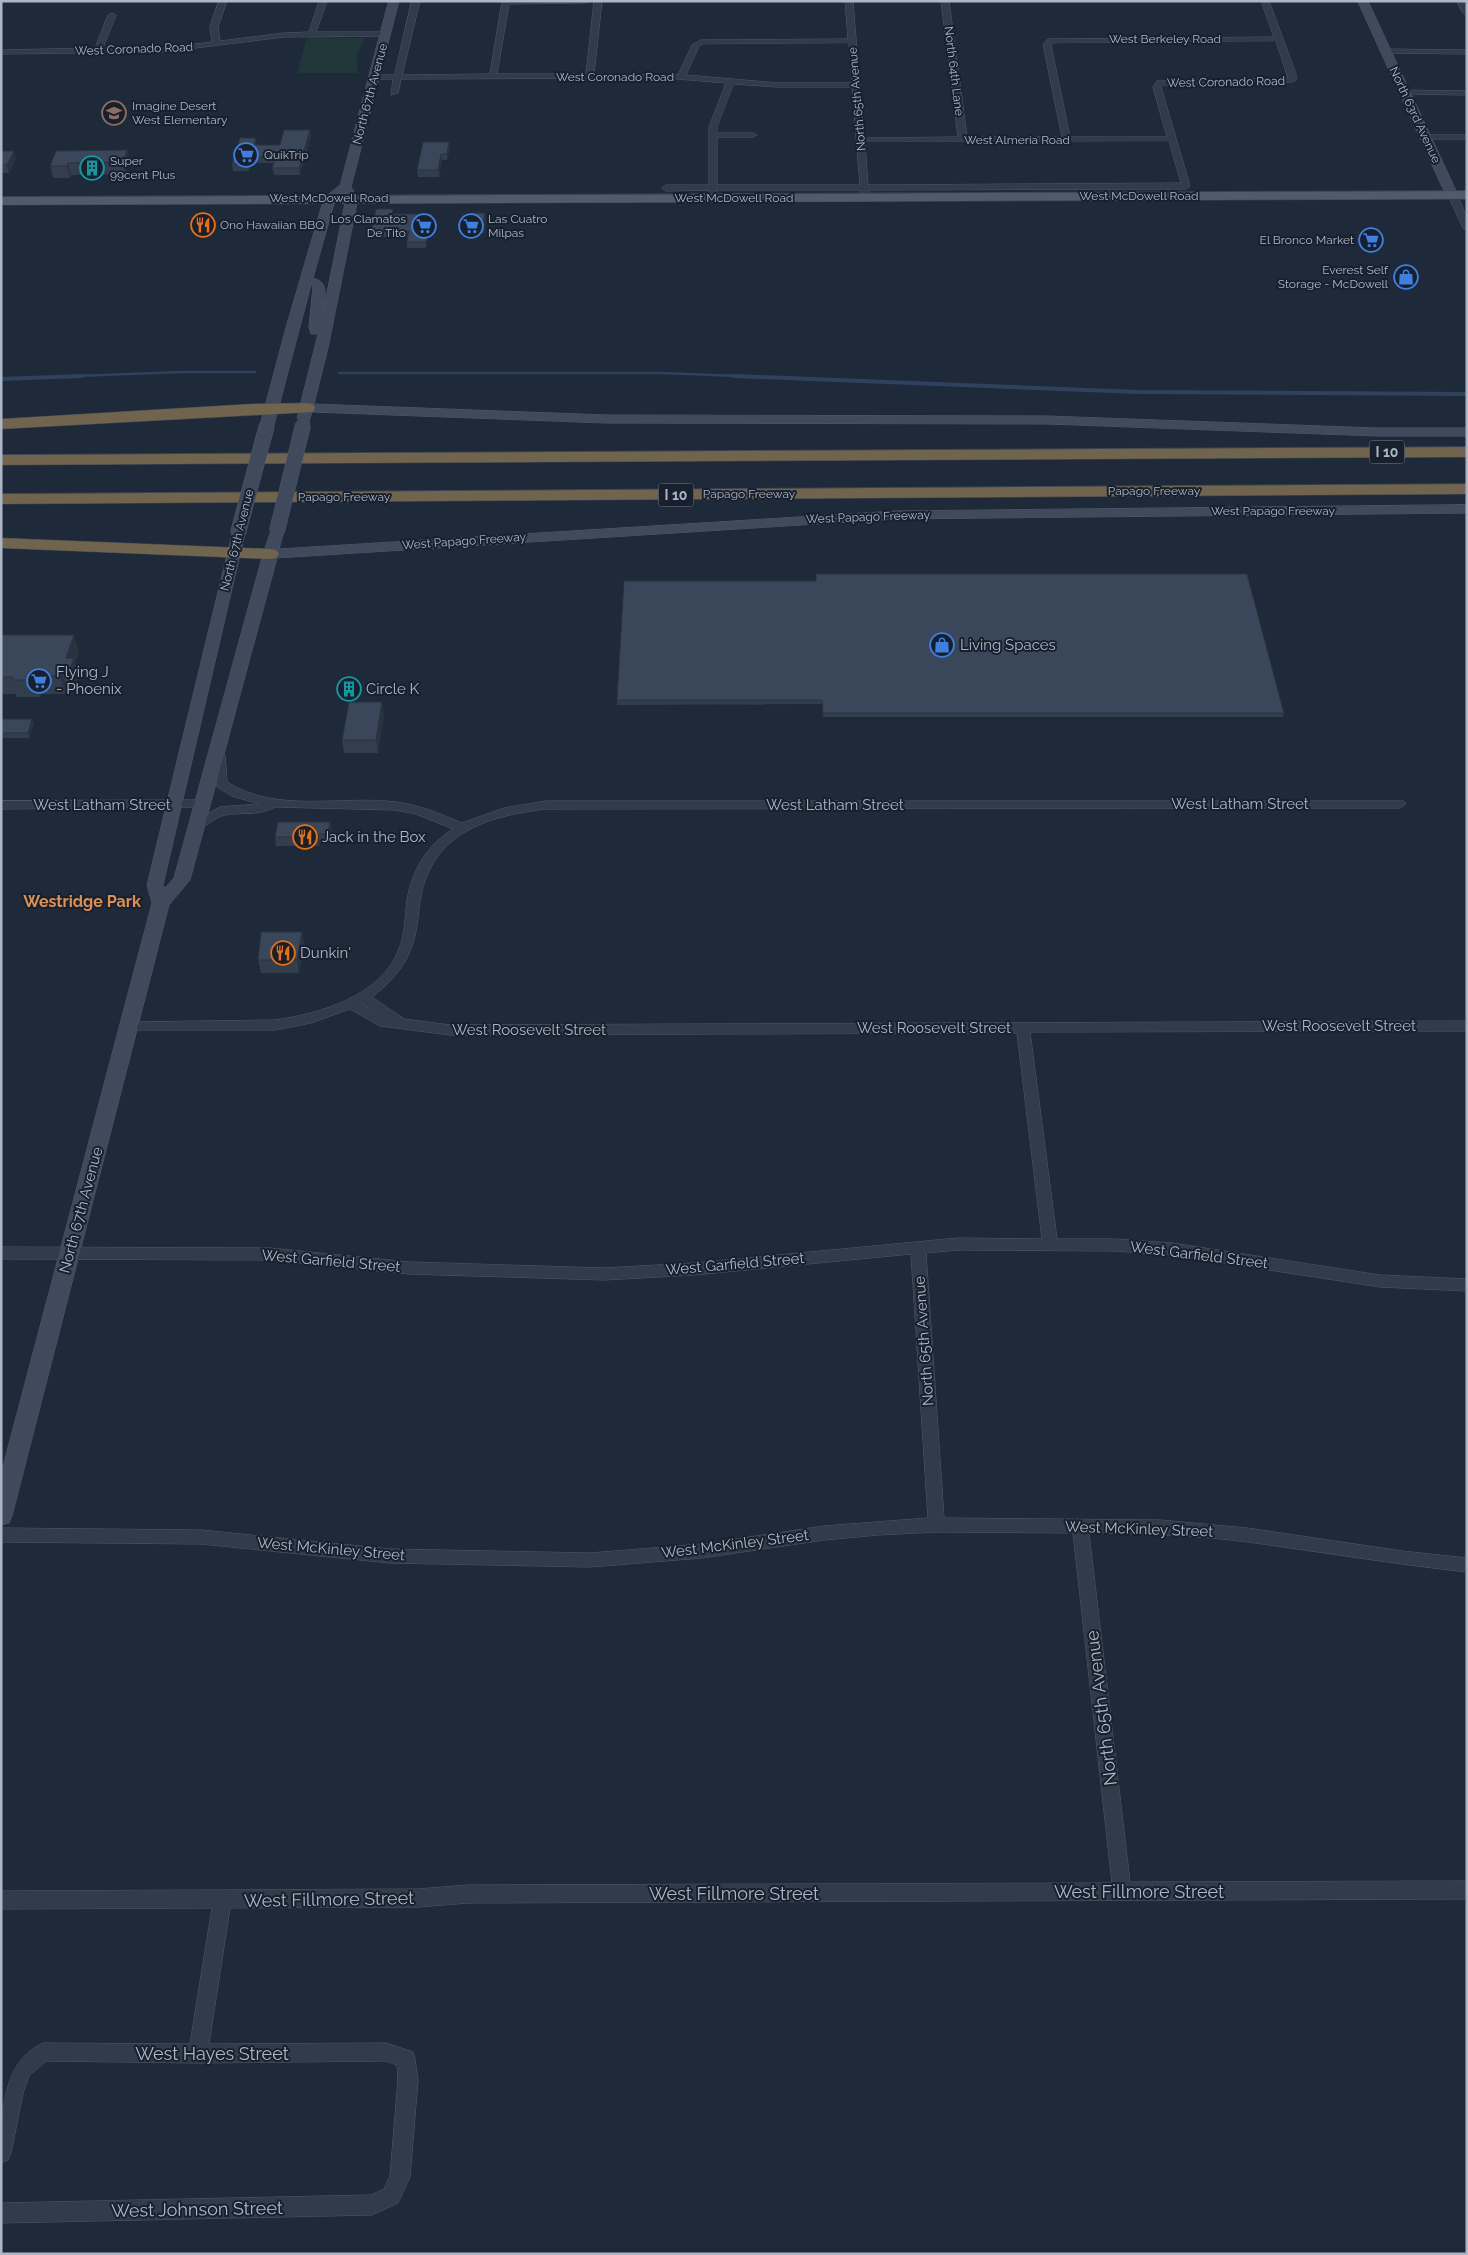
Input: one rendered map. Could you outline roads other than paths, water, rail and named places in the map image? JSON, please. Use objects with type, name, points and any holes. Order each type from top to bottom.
[{"type":"highway","points":[[1,424],[272,408],[307,408]]},
{"type":"highway","name":"I 10","points":[[1,460],[1467,452]]},
{"type":"highway","name":"Papago Freeway","points":[[1,499],[1467,489]]},
{"type":"highway","points":[[1,543],[232,554],[270,554]]},
{"type":"main road","name":"North 67th Avenue","points":[[1,1516],[161,903],[182,880],[270,554],[278,531],[322,348],[349,192],[374,77],[394,1]]},
{"type":"main road","name":"North 63rd Avenue","points":[[1363,1],[1452,195]]},
{"type":"main road","name":"West McDowell Road","points":[[1,201],[330,198],[349,192],[1467,195]]},
{"type":"main road","name":"North 67th Avenue","points":[[161,903],[154,885],[232,554],[330,198]]},
{"type":"main road","points":[[307,280],[317,283],[319,286],[315,327],[322,348]]},
{"type":"main road","points":[[307,408],[606,419],[1046,420],[1377,432],[1467,432]]},
{"type":"main road","name":"West Papago Freeway","points":[[270,554],[896,515],[1467,509]]},
{"type":"street","points":[[217,44],[212,32],[223,1]]},
{"type":"street","points":[[312,34],[323,1]]},
{"type":"street","name":"North 67th Avenue","points":[[394,93],[416,1]]},
{"type":"street","points":[[493,77],[506,1],[586,1]]},
{"type":"street","points":[[590,77],[598,1]]},
{"type":"street","name":"North 65th Avenue","points":[[849,1],[865,192]]},
{"type":"street","name":"North 64th Lane","points":[[945,1],[963,140]]},
{"type":"street","points":[[1264,1],[1279,39]]},
{"type":"street","points":[[1461,1],[1467,12]]},
{"type":"street","points":[[98,51],[112,15]]},
{"type":"street","name":"West Coronado Road","points":[[1,52],[163,50],[272,36],[385,34]]},
{"type":"street","name":"West Coronado Road","points":[[1173,139],[1157,87],[1160,83],[1292,80],[1292,74],[1279,39]]},
{"type":"street","name":"West Berkeley Road","points":[[1067,140],[1047,44],[1051,41],[1279,39]]},
{"type":"street","points":[[681,78],[696,45],[701,42],[853,41]]},
{"type":"street","points":[[1386,51],[1467,52]]},
{"type":"street","name":"West Coronado Road","points":[[374,77],[681,78],[778,85],[856,85]]},
{"type":"street","points":[[713,193],[714,120],[731,82]]},
{"type":"street","points":[[1404,92],[1467,93]]},
{"type":"street","points":[[713,135],[753,135]]},
{"type":"street","points":[[1425,137],[1467,137]]},
{"type":"street","name":"West Almeria Road","points":[[860,140],[1173,139]]},
{"type":"street","name":"West McDowell Road","points":[[865,192],[1186,186],[1173,139]]},
{"type":"street","name":"West McDowell Road","points":[[666,188],[713,193]]},
{"type":"street","name":"North 63rd Avenue","points":[[1452,195],[1467,228]]},
{"type":"street","points":[[129,1027],[297,1023],[320,1016],[356,999],[385,980],[400,962],[409,936],[415,891],[420,874],[433,851],[460,827],[430,814],[393,806],[278,803],[238,794],[227,790],[221,784],[219,777],[219,746]]},
{"type":"street","points":[[197,825],[220,811],[260,809],[278,803]]},
{"type":"street","name":"West Latham Street","points":[[1,805],[203,804]]},
{"type":"street","name":"West Latham Street","points":[[460,827],[517,808],[546,805],[1400,804]]},
{"type":"street","name":"West Roosevelt Street","points":[[356,999],[380,1021],[450,1030],[1467,1026]]},
{"type":"street","points":[[1023,1028],[1050,1244]]},
{"type":"street","name":"West Garfield Street","points":[[1,1253],[270,1254],[409,1268],[604,1274],[694,1270],[918,1246],[1050,1244],[1140,1246],[1172,1249],[1380,1281],[1467,1285]]},
{"type":"street","name":"North 65th Avenue","points":[[918,1246],[936,1525]]},
{"type":"street","name":"West McKinley Street","points":[[1,1535],[201,1537],[390,1556],[590,1560],[702,1550],[824,1533],[936,1525],[1160,1527],[1199,1530],[1467,1565]]},
{"type":"street","name":"North 65th Avenue","points":[[1080,1526],[1122,1891]]},
{"type":"street","name":"West Fillmore Street","points":[[1,1900],[418,1898],[468,1894],[1467,1890]]},
{"type":"street","points":[[198,2054],[222,1900]]},
{"type":"street","name":"West Hayes Street","points":[[1,2153],[13,2093],[22,2070],[44,2052],[198,2054],[386,2052],[406,2059],[408,2080],[400,2177],[391,2196]]},
{"type":"street","name":"West Johnson Street","points":[[1,2213],[372,2205],[391,2196]]},
{"type":"waterway","points":[[49,377],[182,372],[255,372]]},
{"type":"waterway","points":[[339,373],[662,373],[766,377]]},
{"type":"waterway","points":[[1,379],[82,376]]},
{"type":"waterway","points":[[734,376],[1138,392],[1467,394]]},
{"type":"place","name":"Imagine Desert West Elementary","points":[[114,113]]},
{"type":"place","name":"QuikTrip","points":[[246,155]]},
{"type":"place","name":"Super 99cent Plus","points":[[92,168]]},
{"type":"place","name":"Ono Hawaiian BBQ","points":[[203,225]]},
{"type":"place","name":"Los Clamatos De Tito","points":[[424,226]]},
{"type":"place","name":"Las Cuatro Milpas","points":[[471,226]]},
{"type":"place","name":"El Bronco Market","points":[[1371,240]]},
{"type":"place","name":"Everest Self Storage - McDowell","points":[[1406,277]]},
{"type":"place","name":"Living Spaces","points":[[942,645]]},
{"type":"place","name":"Flying J - Phoenix","points":[[39,681]]},
{"type":"place","name":"Circle K","points":[[349,689]]},
{"type":"place","name":"Jack in the Box","points":[[305,837]]},
{"type":"place","name":"Dunkin'","points":[[283,953]]},
{"type":"district","name":"Westridge Park","points":[[82,901]]}]
